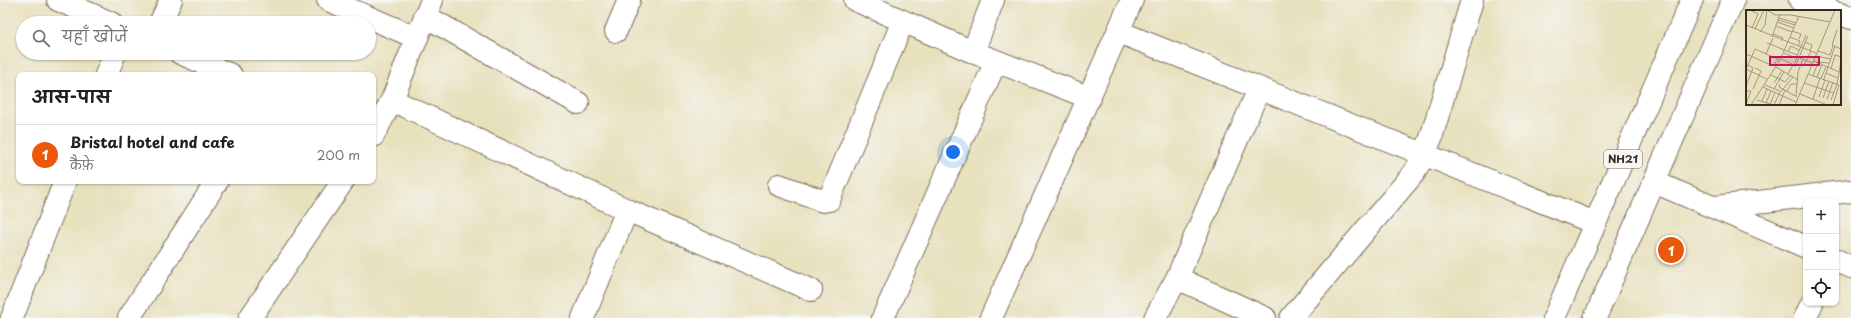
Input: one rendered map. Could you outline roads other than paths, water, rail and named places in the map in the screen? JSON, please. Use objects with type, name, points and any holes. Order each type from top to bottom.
[{"type":"main road","points":[[58,0],[95,16]]},
{"type":"main road","points":[[163,16],[171,0]]},
{"type":"main road","points":[[328,0],[365,16]]},
{"type":"main road","points":[[616,31],[629,0]]},
{"type":"main road","points":[[855,0],[973,52],[1090,98]]},
{"type":"main road","points":[[973,52],[994,0]]},
{"type":"main road","points":[[991,318],[1090,98],[1132,0]]},
{"type":"main road","points":[[1291,318],[1414,172],[1424,155],[1431,138],[1472,0]]},
{"type":"main road","name":"NH21","points":[[1554,318],[1692,0]]},
{"type":"main road","name":"NH21","points":[[1595,318],[1733,0]]},
{"type":"main road","points":[[1800,0],[1829,10]]},
{"type":"main road","points":[[376,130],[392,100],[428,8],[578,103]]},
{"type":"main road","points":[[1841,14],[1851,18]]},
{"type":"main road","points":[[376,21],[416,38]]},
{"type":"main road","points":[[779,185],[824,201],[828,200],[903,21]]},
{"type":"main road","points":[[1119,32],[1595,223]]},
{"type":"main road","points":[[107,72],[112,60]]},
{"type":"main road","points":[[196,60],[224,72]]},
{"type":"main road","points":[[883,318],[996,61]]},
{"type":"main road","points":[[1155,318],[1176,278],[1259,89]]},
{"type":"main road","points":[[392,100],[627,210],[810,290]]},
{"type":"main road","points":[[1654,182],[1803,247]]},
{"type":"main road","points":[[12,318],[64,184]]},
{"type":"main road","points":[[129,318],[215,184]]},
{"type":"main road","points":[[250,318],[341,184]]},
{"type":"main road","points":[[1714,208],[1851,191]]},
{"type":"main road","points":[[583,318],[627,210]]},
{"type":"main road","points":[[1839,261],[1851,267]]},
{"type":"main road","points":[[1176,278],[1265,318]]},
{"type":"main road","points":[[1805,318],[1811,306]]},
{"type":"place","name":"Bristal hotel and cafe","points":[[1671,250]]}]
